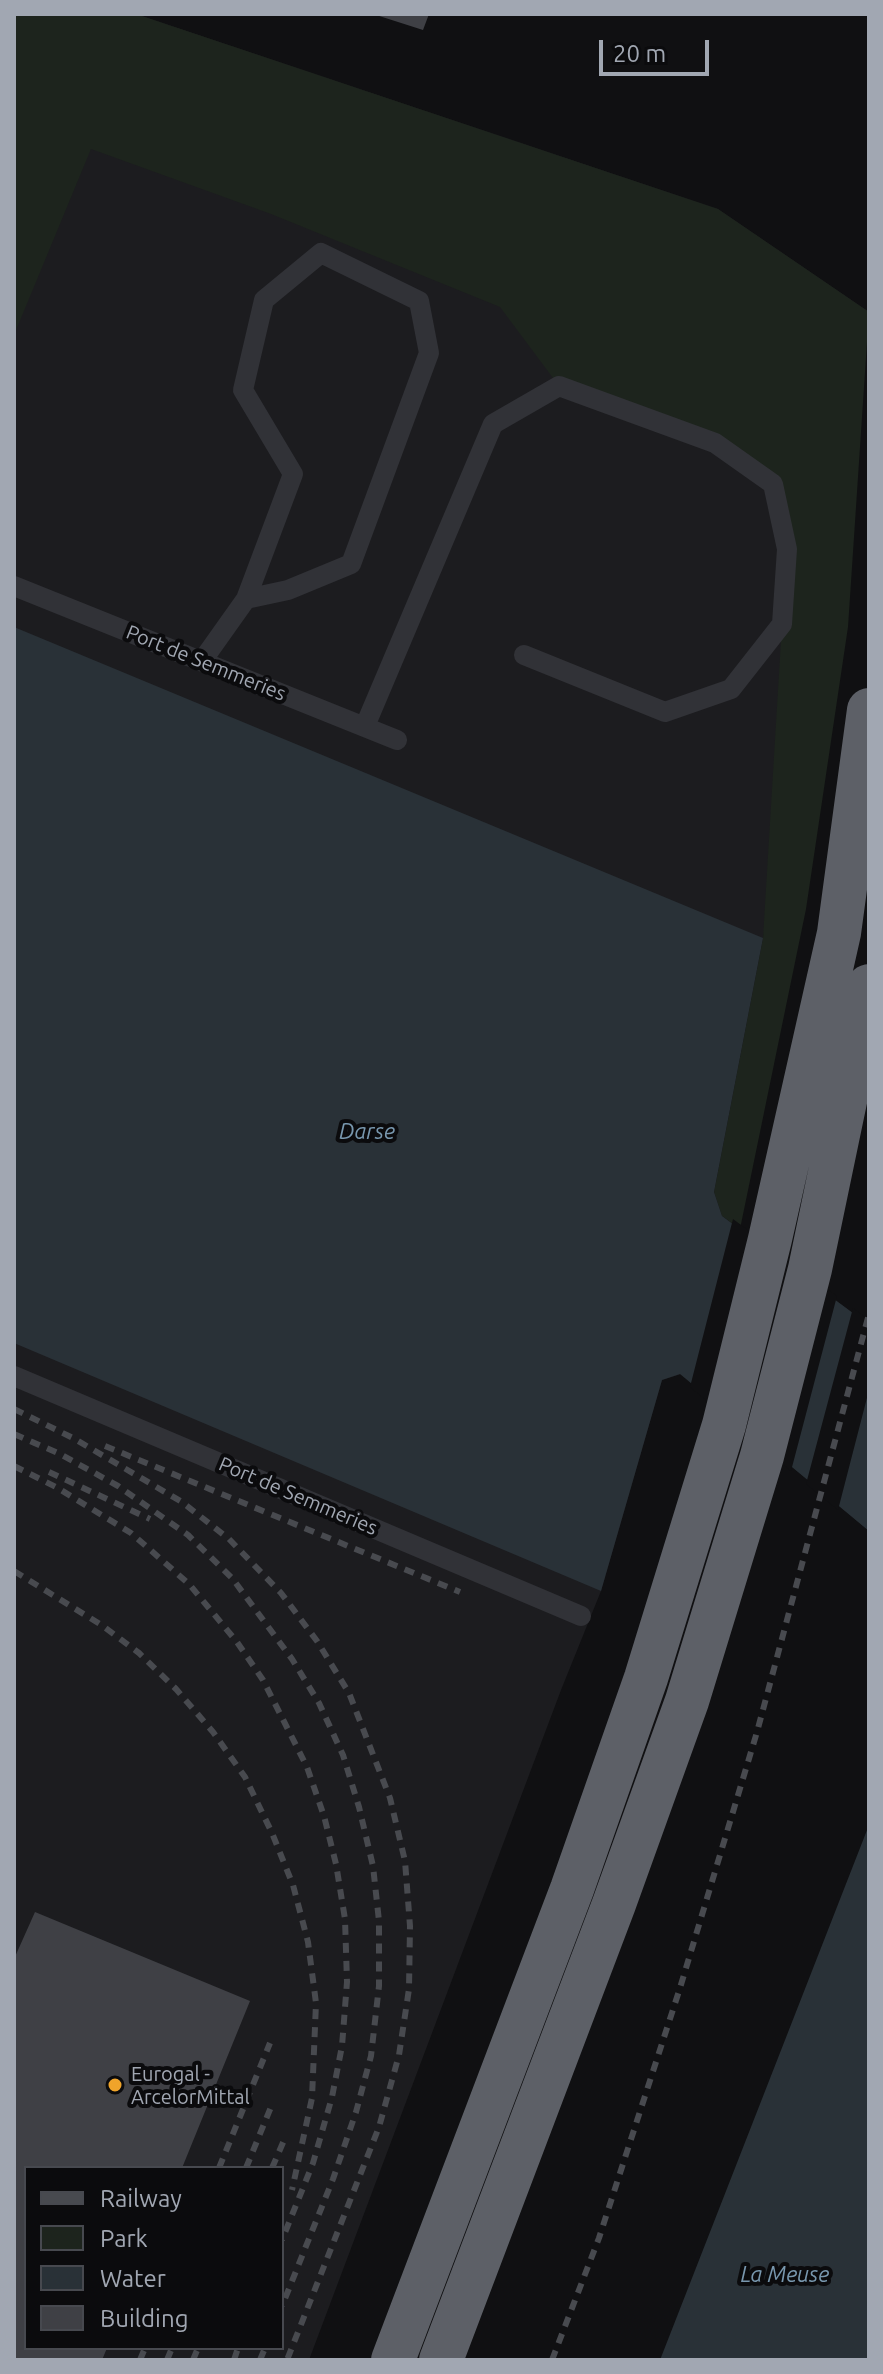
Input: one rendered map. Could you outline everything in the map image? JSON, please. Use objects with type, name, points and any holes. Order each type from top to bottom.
[{"type":"highway","points":[[393,2360],[577,1874],[646,1678],[724,1425],[770,1239],[839,933],[869,710]]},
{"type":"highway","points":[[441,2360],[614,1904],[676,1730],[762,1456],[810,1269],[869,986]]},
{"type":"lane","points":[[202,661],[246,599],[293,474],[243,390],[264,300],[321,253],[419,301],[429,353],[351,564],[288,590],[246,599]]},
{"type":"lane","points":[[365,726],[493,424],[559,386],[715,443],[773,484],[787,549],[782,624],[731,689],[665,712],[524,655]]},
{"type":"lane","name":"Port de Semmeries","points":[[14,586],[397,740]]},
{"type":"lane","name":"Port de Semmeries","points":[[14,1376],[581,1616]]},
{"type":"shaded area","points":[[14,14],[136,14],[718,209],[869,312],[763,938],[714,1192],[722,1216],[869,1325],[869,1531],[681,1374],[662,1380],[601,1591],[309,2360],[14,2360]]},
{"type":"green space","points":[[14,14],[136,14],[718,209],[869,312],[848,627],[806,909],[740,1229],[722,1216],[714,1192],[763,938],[782,624],[773,484],[715,443],[559,386],[500,307],[271,214],[91,149],[14,335]]},
{"type":"water","name":"Darse","points":[[14,627],[763,938],[714,1192],[722,1216],[869,1325],[869,1531],[680,1374],[662,1380],[601,1591],[14,1343]]},
{"type":"water","name":"La Meuse","points":[[869,1825],[869,2360],[660,2360]]},
{"type":"pier","points":[[733,1219],[837,1296],[791,1471],[690,1387]]},
{"type":"pier","points":[[853,1308],[869,1320],[869,1390],[838,1510],[806,1484]]},
{"type":"building","points":[[373,14],[429,14],[423,30]]},
{"type":"building","name":"Eurogal - ArcelorMittal","points":[[35,1912],[250,2001],[183,2166],[24,2166],[24,2350],[106,2350],[102,2360],[14,2360],[14,1959]]},
{"type":"railway","points":[[552,2360],[599,2238],[680,1988],[757,1732],[869,1314]]},
{"type":"railway","points":[[14,1409],[73,1438],[182,1502],[229,1539],[281,1593],[317,1641],[349,1693],[390,1798],[405,1861],[410,1926],[409,1989],[399,2055],[379,2127],[287,2360]]},
{"type":"railway","points":[[14,1434],[60,1454],[118,1486],[188,1535],[232,1578],[292,1659],[319,1703],[343,1755],[373,1866],[379,1921],[379,1986],[371,2056],[356,2112],[284,2301]]},
{"type":"railway","points":[[105,1446],[460,1592]]},
{"type":"railway","points":[[14,1466],[56,1487],[131,1533],[189,1584],[237,1642],[263,1680],[307,1767],[336,1864],[345,1919],[347,1982],[342,2046],[332,2097],[313,2163],[284,2235]]},
{"type":"railway","points":[[49,1472],[150,1519]]},
{"type":"railway","points":[[14,1571],[103,1626],[139,1653],[176,1689],[213,1732],[245,1777],[272,1833],[293,1885],[308,1942],[316,2003],[312,2098],[292,2190]]},
{"type":"railway","points":[[220,2166],[270,2043]]},
{"type":"railway","points":[[247,2166],[273,2102]]},
{"type":"railway","points":[[273,2166],[285,2138]]},
{"type":"railway","points":[[140,2360],[144,2350]]},
{"type":"railway","points":[[167,2360],[171,2350]]},
{"type":"railway","points":[[193,2360],[197,2350]]},
{"type":"railway","points":[[234,2360],[237,2350]]},
{"type":"railway","points":[[260,2360],[264,2350]]},
{"type":"place","name":"Eurogal - ArcelorMittal","points":[[115,2085]]}]
